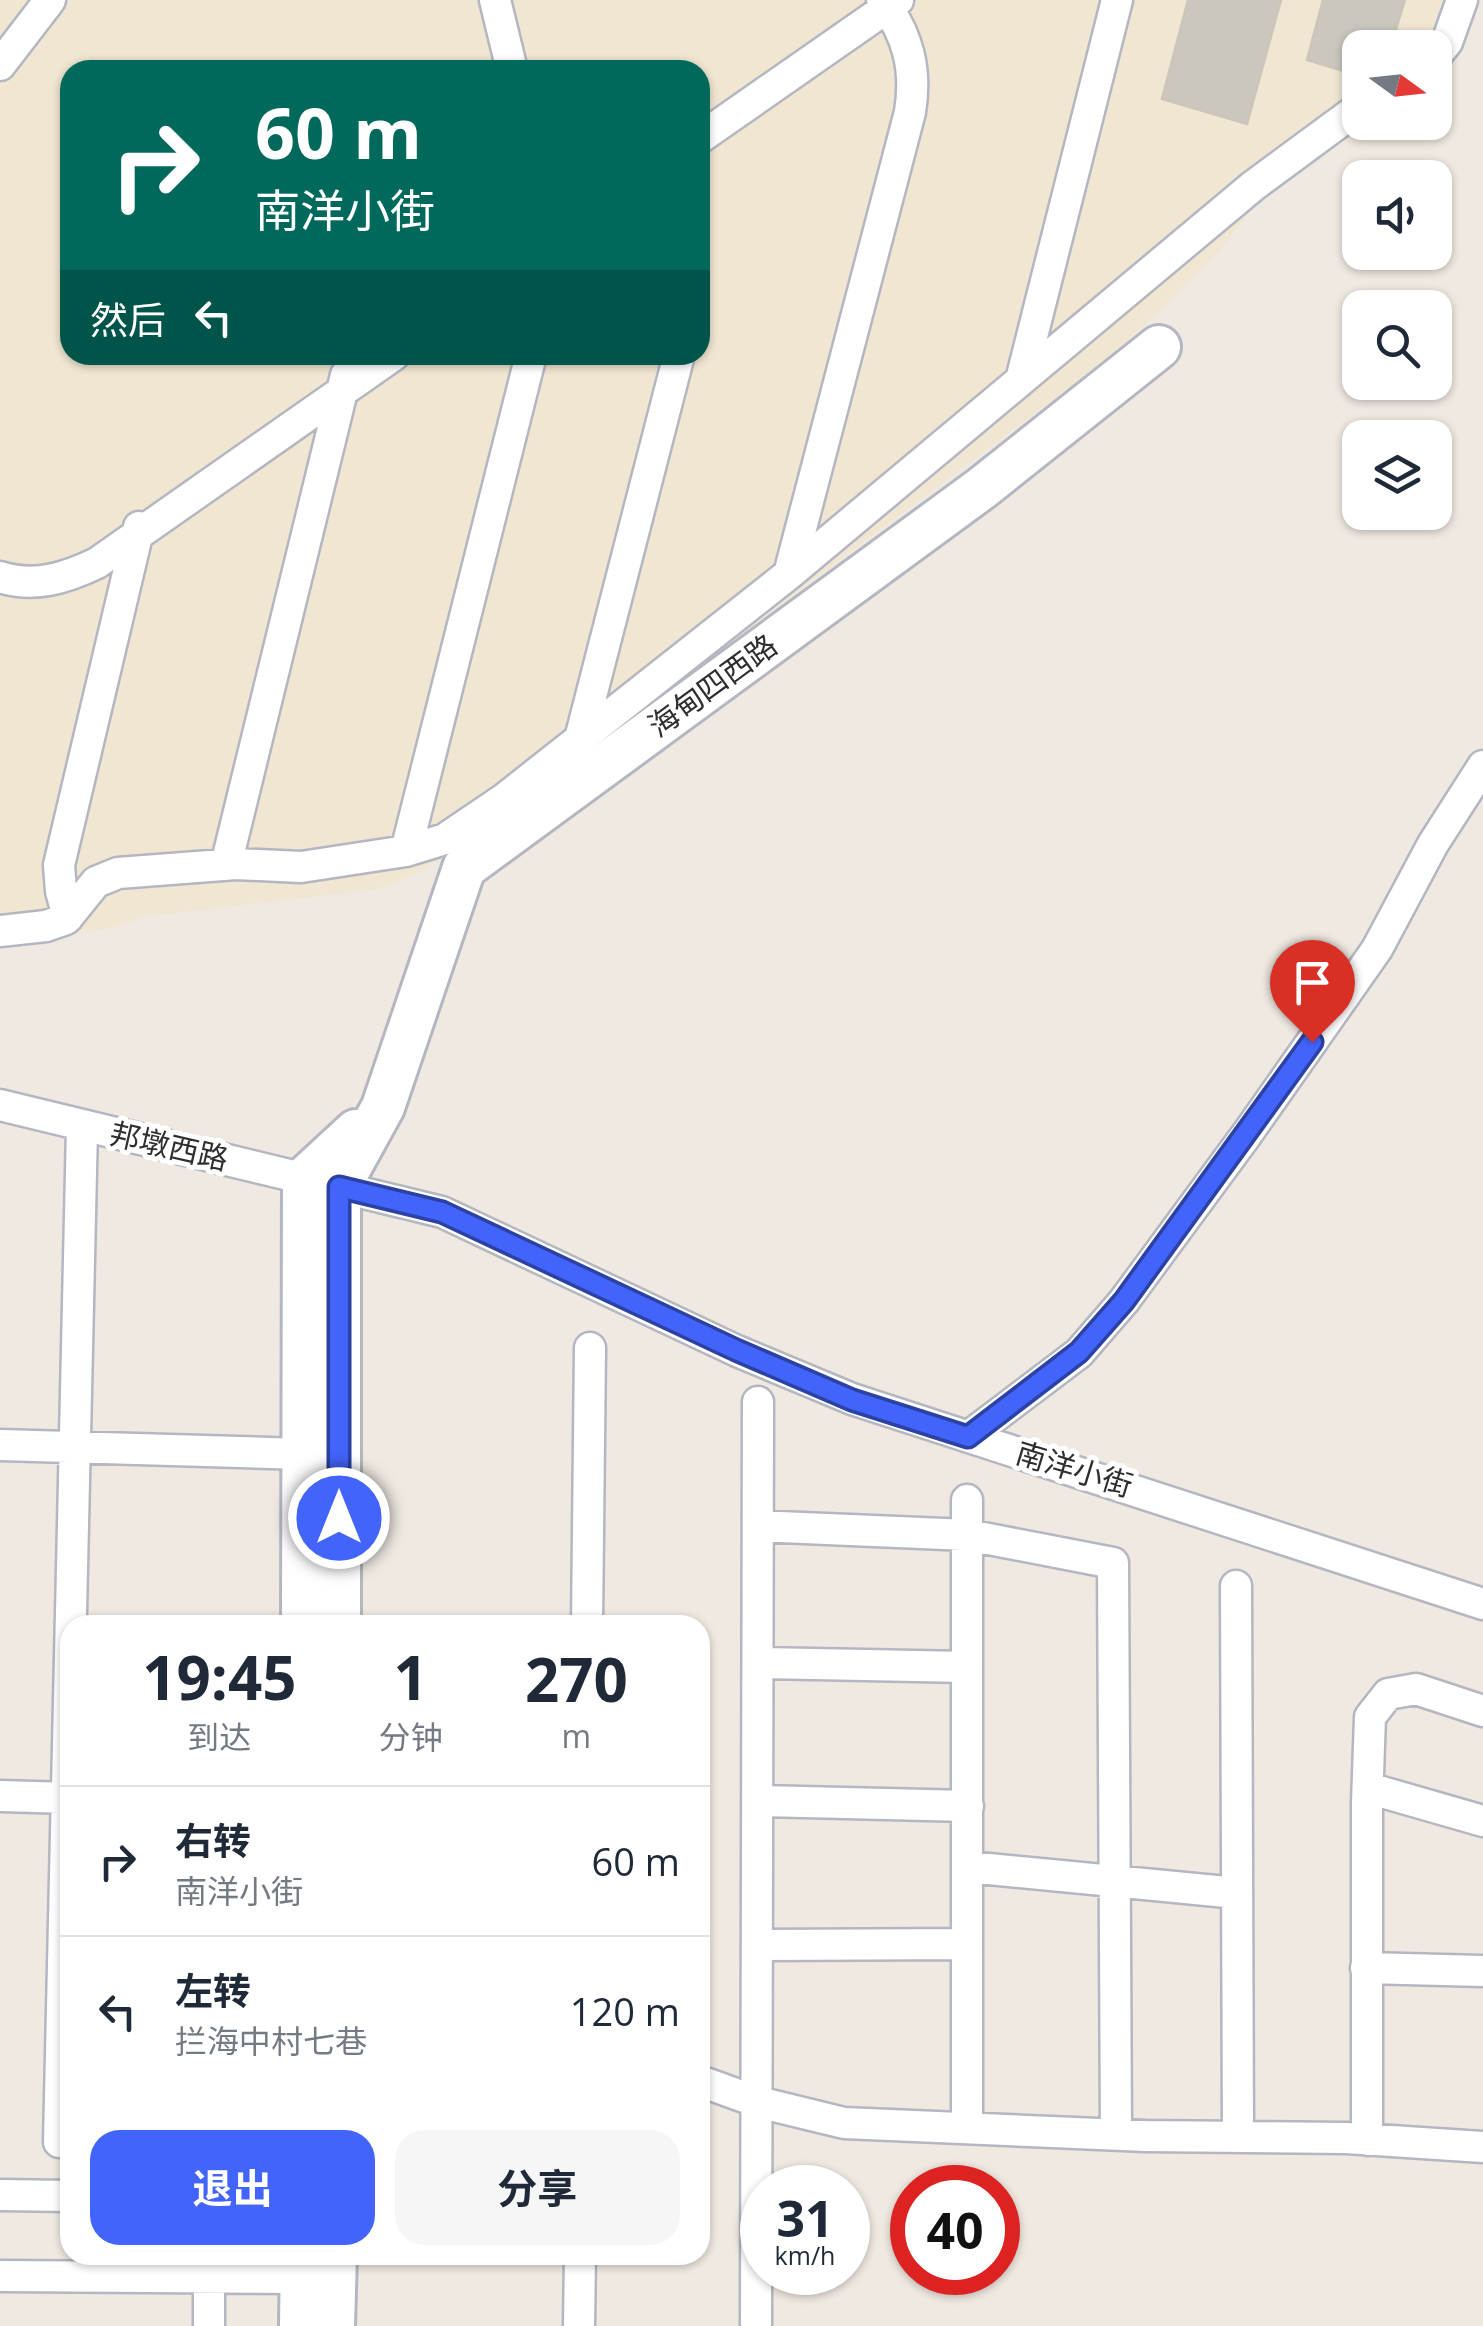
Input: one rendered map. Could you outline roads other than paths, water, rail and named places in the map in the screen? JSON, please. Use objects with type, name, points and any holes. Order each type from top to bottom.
[{"type":"street","points":[[0,65],[50,0]]},
{"type":"street","points":[[495,0],[510,60]]},
{"type":"street","points":[[1021,380],[1116,0]]},
{"type":"street","points":[[1451,30],[1462,0]]},
{"type":"street","points":[[789,574],[914,89],[910,54],[886,2]]},
{"type":"street","points":[[710,117],[886,2]]},
{"type":"street","points":[[710,131],[886,2]]},
{"type":"street","points":[[0,930],[46,926],[68,917],[96,882],[106,876],[226,865],[301,867],[406,851],[445,840],[789,574],[1253,186],[1342,120]]},
{"type":"street","name":"海甸四西路","points":[[321,1183],[383,1107],[464,868],[982,488],[1159,348]]},
{"type":"street","points":[[226,865],[344,383],[363,365]]},
{"type":"street","points":[[0,577],[26,583],[62,578],[97,563],[139,528],[344,383],[376,365]]},
{"type":"street","points":[[406,851],[528,365]]},
{"type":"street","points":[[580,739],[677,365]]},
{"type":"street","points":[[0,564],[42,568],[76,560],[139,528]]},
{"type":"street","points":[[68,917],[59,864],[139,528]]},
{"type":"street","points":[[968,1437],[1079,1352],[1124,1301],[1376,949],[1433,844],[1483,766]]},
{"type":"street","name":"邦墩西路","points":[[0,1105],[321,1183]]},
{"type":"street","points":[[71,1615],[82,1127]]},
{"type":"street","points":[[303,1615],[303,1454],[321,1183]]},
{"type":"street","points":[[321,1183],[340,1615]]},
{"type":"street","name":"南洋小街","points":[[321,1183],[442,1212],[852,1400],[1483,1604]]},
{"type":"street","points":[[586,1615],[590,1348]]},
{"type":"street","points":[[756,2326],[758,1402]]},
{"type":"street","points":[[0,1445],[303,1454]]},
{"type":"street","points":[[968,1500],[968,2126]]},
{"type":"street","points":[[758,1526],[968,1535],[1113,1563],[1116,2134]]},
{"type":"street","points":[[1236,1586],[1238,2137]]},
{"type":"street","points":[[758,1663],[967,1666]]},
{"type":"street","points":[[1367,2140],[1370,1717],[1388,1694],[1416,1689],[1483,1711]]},
{"type":"street","points":[[1368,1788],[1483,1821]]},
{"type":"street","points":[[0,1796],[60,1798]]},
{"type":"street","points":[[758,1802],[968,1806]]},
{"type":"street","points":[[968,1866],[1237,1894]]},
{"type":"street","points":[[758,1945],[967,1944]]},
{"type":"street","points":[[1366,1968],[1483,1971]]},
{"type":"street","points":[[710,2085],[758,2102],[844,2123],[1483,2147]]},
{"type":"street","points":[[0,2195],[60,2196]]},
{"type":"street","points":[[0,2276],[209,2278],[299,2265]]},
{"type":"street","points":[[300,2326],[313,2265]]},
{"type":"street","points":[[314,2265],[333,2326]]},
{"type":"street","points":[[579,2326],[580,2265]]},
{"type":"street","points":[[209,2278],[209,2326]]}]
